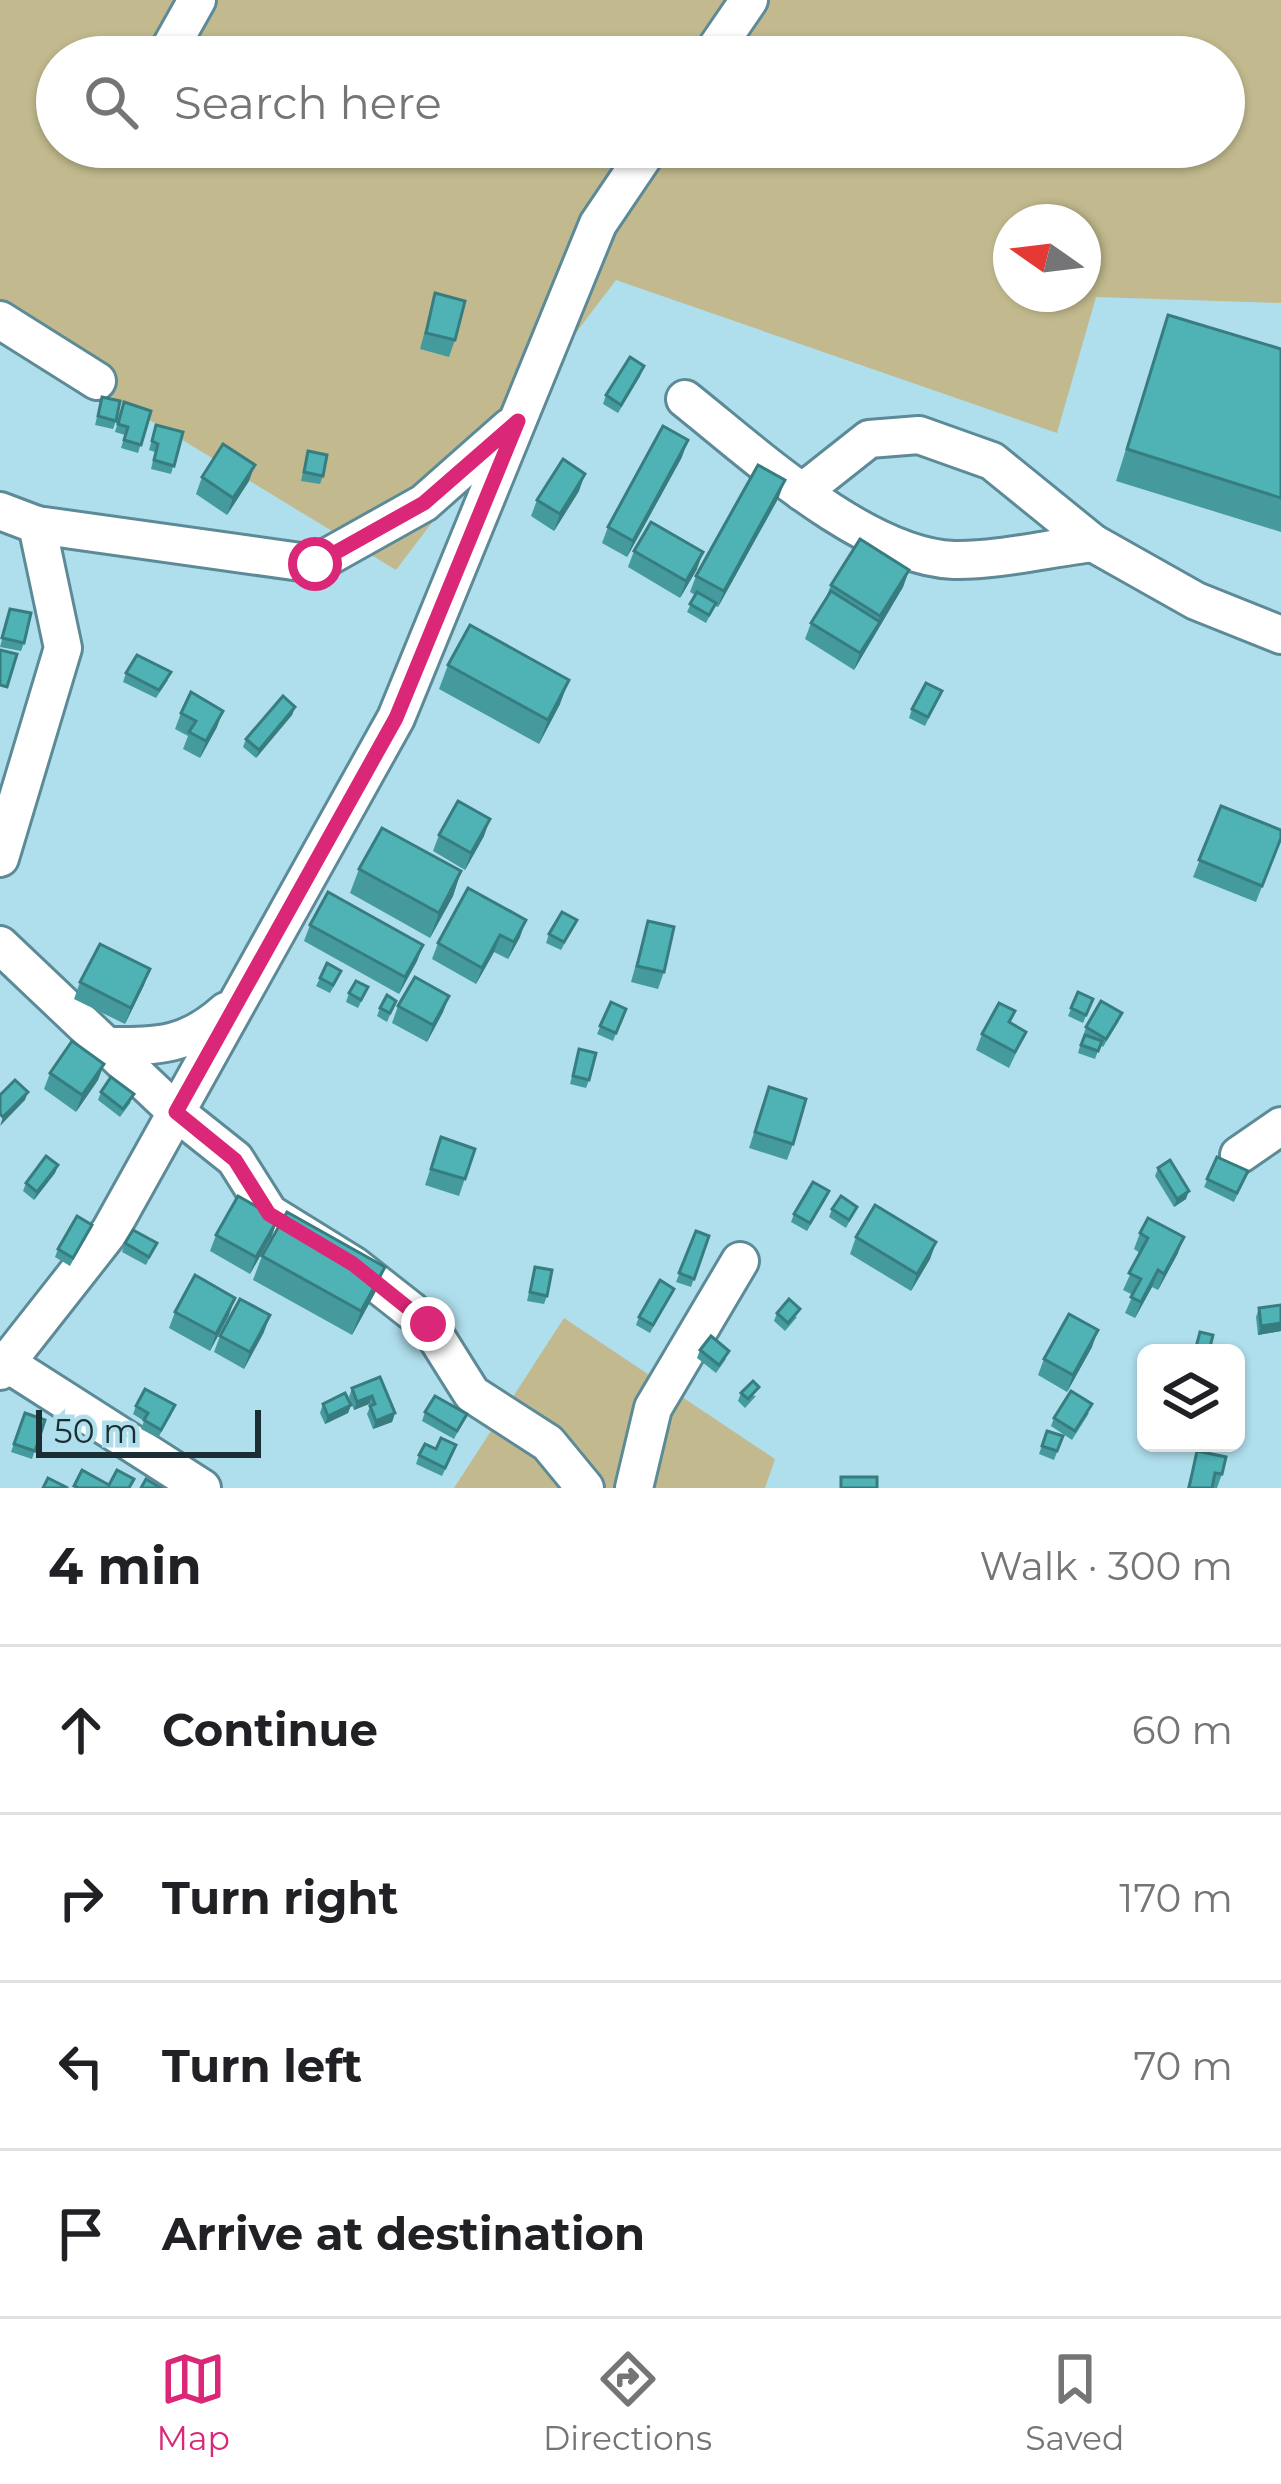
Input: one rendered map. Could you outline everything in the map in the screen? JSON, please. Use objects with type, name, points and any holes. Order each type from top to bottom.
[{"type":"street","points":[[177,36],[197,0]]},
{"type":"street","points":[[724,36],[749,0]]},
{"type":"street","points":[[202,1488],[1,1364],[110,1231],[396,718],[598,224],[636,168]]},
{"type":"street","points":[[0,320],[97,381]]},
{"type":"street","points":[[685,399],[802,492],[890,545],[952,560],[1093,543]]},
{"type":"street","points":[[0,511],[37,525],[315,564],[424,503],[518,421]]},
{"type":"street","points":[[802,492],[868,439],[919,435],[992,461],[1093,543],[1196,601],[1281,635]]},
{"type":"street","points":[[0,858],[63,648],[37,525]]},
{"type":"street","points":[[0,945],[176,1112],[235,1160],[269,1214],[353,1264],[428,1324],[472,1394],[548,1444],[585,1488]]},
{"type":"street","points":[[106,1046],[171,1045],[204,1030],[238,1000]]},
{"type":"street","points":[[1239,1155],[1281,1126]]},
{"type":"street","points":[[634,1488],[653,1408],[740,1261]]},
{"type":"shaded area","points":[[0,0],[1281,0],[1281,303],[1101,297],[1101,204],[993,204],[993,312],[1092,312],[1057,433],[616,280],[396,570],[0,329]]},
{"type":"shaded area","points":[[564,1318],[775,1459],[765,1488],[454,1488]]},
{"type":"building","points":[[435,293],[465,301],[455,340],[426,333]]},
{"type":"building","points":[[1168,315],[1281,349],[1281,498],[1127,449]]},
{"type":"building","points":[[630,357],[644,366],[621,405],[606,395]]},
{"type":"building","points":[[102,397],[120,401],[116,421],[98,416]]},
{"type":"building","points":[[124,402],[151,411],[141,445],[124,440],[128,427],[118,424]]},
{"type":"building","points":[[156,425],[183,432],[174,466],[154,460]]},
{"type":"building","points":[[663,426],[688,440],[633,541],[608,527]]},
{"type":"building","points":[[223,444],[255,465],[233,498],[202,477]]},
{"type":"building","points":[[308,451],[327,455],[323,476],[304,472]]},
{"type":"building","points":[[563,459],[585,474],[560,514],[537,500]]},
{"type":"building","points":[[758,465],[785,480],[724,591],[696,576]]},
{"type":"building","points":[[651,522],[703,552],[686,581],[634,551]]},
{"type":"building","points":[[860,539],[909,570],[880,616],[831,585]]},
{"type":"building","points":[[831,591],[880,622],[860,653],[811,623]]},
{"type":"building","points":[[697,592],[716,603],[709,615],[690,604]]},
{"type":"building","points":[[10,609],[31,613],[24,643],[2,638]]},
{"type":"building","points":[[470,625],[569,680],[548,720],[448,665]]},
{"type":"building","points":[[0,650],[17,654],[7,687],[0,685]]},
{"type":"building","points":[[137,655],[171,672],[159,690],[126,673]]},
{"type":"building","points":[[926,683],[942,691],[928,717],[912,709]]},
{"type":"building","points":[[191,692],[223,711],[206,741],[189,732],[196,721],[181,713]]},
{"type":"building","points":[[283,696],[295,707],[259,750],[246,739]]},
{"type":"building","points":[[458,801],[490,819],[471,853],[439,835]]},
{"type":"building","points":[[1221,806],[1281,830],[1262,886],[1199,860]]},
{"type":"building","points":[[382,828],[461,871],[439,913],[359,869]]},
{"type":"building","points":[[468,888],[526,920],[514,942],[500,935],[482,968],[438,943]]},
{"type":"building","points":[[328,892],[423,945],[405,977],[310,925]]},
{"type":"building","points":[[562,912],[577,920],[564,942],[549,934]]},
{"type":"building","points":[[648,921],[674,927],[664,972],[637,966]]},
{"type":"building","points":[[100,944],[150,969],[131,1008],[80,982]]},
{"type":"building","points":[[327,963],[341,971],[333,985],[320,978]]},
{"type":"building","points":[[415,977],[449,996],[433,1025],[398,1006]]},
{"type":"building","points":[[356,981],[368,987],[361,1000],[349,993]]},
{"type":"building","points":[[1078,992],[1093,999],[1086,1015],[1071,1008]]},
{"type":"building","points":[[387,995],[396,1001],[390,1013],[380,1008]]},
{"type":"building","points":[[1101,1001],[1122,1013],[1106,1039],[1086,1027]]},
{"type":"building","points":[[611,1002],[626,1009],[616,1033],[600,1026]]},
{"type":"building","points":[[999,1003],[1015,1011],[1009,1022],[1026,1032],[1015,1052],[982,1034]]},
{"type":"building","points":[[1085,1035],[1102,1041],[1098,1051],[1081,1045]]},
{"type":"building","points":[[72,1041],[104,1064],[82,1095],[50,1073]]},
{"type":"building","points":[[579,1049],[596,1053],[589,1080],[573,1076]]},
{"type":"building","points":[[111,1077],[134,1094],[123,1109],[101,1092]]},
{"type":"building","points":[[15,1080],[28,1092],[3,1117],[0,1095]]},
{"type":"building","points":[[769,1087],[806,1099],[793,1144],[755,1132]]},
{"type":"building","points":[[441,1137],[475,1149],[465,1179],[431,1169]]},
{"type":"building","points":[[46,1156],[58,1165],[37,1192],[26,1183]]},
{"type":"building","points":[[1217,1157],[1248,1171],[1237,1193],[1207,1179]]},
{"type":"building","points":[[1170,1160],[1189,1191],[1177,1199],[1158,1168]]},
{"type":"building","points":[[813,1182],[829,1191],[810,1223],[794,1214]]},
{"type":"building","points":[[238,1196],[278,1219],[256,1257],[216,1235]]},
{"type":"building","points":[[841,1196],[857,1207],[849,1220],[832,1209]]},
{"type":"building","points":[[875,1205],[936,1242],[917,1274],[856,1237]]},
{"type":"building","points":[[287,1212],[385,1267],[361,1311],[262,1256]]},
{"type":"building","points":[[77,1216],[92,1225],[73,1258],[58,1249]]},
{"type":"building","points":[[1148,1218],[1184,1237],[1164,1274],[1158,1270],[1141,1302],[1131,1297],[1141,1279],[1129,1273],[1148,1238],[1140,1233]]},
{"type":"building","points":[[133,1230],[157,1243],[149,1257],[125,1243]]},
{"type":"building","points":[[696,1231],[709,1236],[694,1279],[679,1273]]},
{"type":"building","points":[[535,1267],[552,1270],[547,1296],[530,1292]]},
{"type":"building","points":[[195,1275],[235,1298],[216,1334],[175,1312]]},
{"type":"building","points":[[660,1280],[674,1289],[653,1325],[639,1317]]},
{"type":"building","points":[[240,1299],[270,1315],[250,1352],[220,1336]]},
{"type":"building","points":[[789,1299],[800,1309],[788,1323],[777,1313]]},
{"type":"building","points":[[1281,1305],[1281,1323],[1261,1326],[1259,1308]]},
{"type":"building","points":[[1069,1314],[1098,1330],[1073,1375],[1044,1359]]},
{"type":"building","points":[[1200,1332],[1213,1335],[1211,1344],[1197,1344]]},
{"type":"building","points":[[711,1336],[729,1351],[719,1365],[700,1350]]},
{"type":"building","points":[[380,1377],[395,1413],[376,1421],[372,1396],[357,1402],[352,1388]]},
{"type":"building","points":[[753,1381],[759,1387],[748,1399],[741,1393]]},
{"type":"building","points":[[145,1389],[175,1405],[161,1430],[144,1420],[148,1413],[136,1406]]},
{"type":"building","points":[[1071,1391],[1092,1404],[1075,1431],[1054,1418]]},
{"type":"building","points":[[345,1393],[351,1405],[328,1416],[323,1404]]},
{"type":"building","points":[[435,1396],[467,1414],[457,1431],[425,1412]]},
{"type":"building","points":[[25,1413],[45,1420],[35,1451],[14,1444]]},
{"type":"building","points":[[1047,1431],[1063,1436],[1057,1451],[1042,1446]]},
{"type":"building","points":[[441,1438],[456,1445],[445,1468],[419,1455],[425,1444],[436,1449]]},
{"type":"building","points":[[1197,1452],[1226,1457],[1212,1488],[1189,1488]]},
{"type":"building","points":[[82,1470],[109,1485],[117,1470],[134,1479],[129,1488],[79,1488],[74,1486]]},
{"type":"building","points":[[841,1477],[877,1477],[877,1488],[841,1488]]},
{"type":"building","points":[[48,1478],[68,1488],[43,1488]]},
{"type":"route","points":[[315,564],[424,503],[518,421],[396,718],[176,1112],[235,1160],[269,1214],[353,1264],[428,1324]]}]
